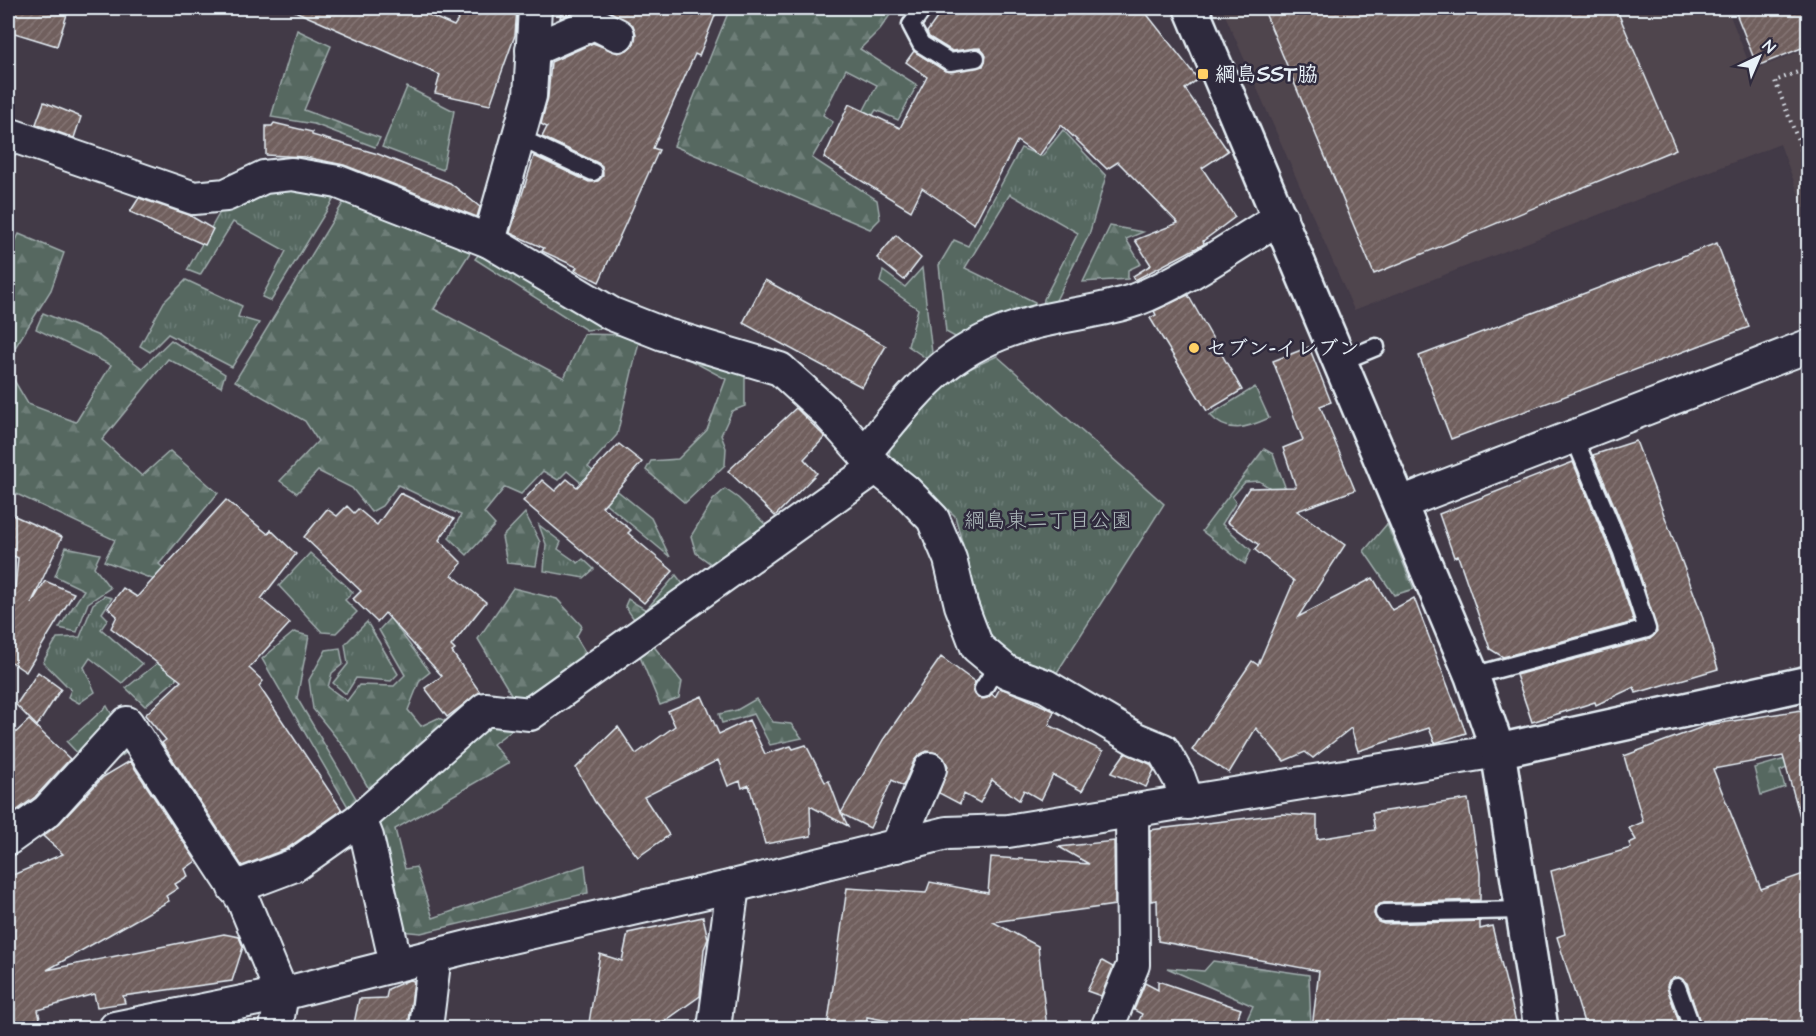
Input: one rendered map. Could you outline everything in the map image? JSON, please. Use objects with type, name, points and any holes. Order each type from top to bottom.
[{"type":"street","points":[[489,241],[530,96],[535,8]]},
{"type":"street","points":[[1191,8],[1401,503],[1472,676],[1498,751],[1541,1029]]},
{"type":"street","points":[[532,50],[594,23],[618,35]]},
{"type":"street","points":[[8,134],[194,198],[226,195],[264,177],[292,174],[338,182],[489,241],[612,314],[663,334],[780,369],[827,412],[870,460],[906,491],[933,519],[950,559],[961,605],[990,677],[1007,672],[1046,686],[1136,739],[1163,750],[1179,778],[1188,803]]},
{"type":"street","points":[[234,888],[295,865],[360,819],[485,709],[530,714],[870,460],[922,384],[949,360],[974,345],[1017,327],[1134,300],[1179,279],[1281,217]]},
{"type":"street","points":[[1401,503],[1809,346]]},
{"type":"street","points":[[115,1029],[282,994],[396,964],[733,886],[947,833],[1008,831],[1498,751],[1809,683]]},
{"type":"street","points":[[8,839],[46,811],[127,723],[243,900],[282,994],[276,1029]]},
{"type":"street","points":[[897,846],[930,769]]},
{"type":"street","points":[[1107,1029],[1133,964],[1132,811]]},
{"type":"street","points":[[360,819],[368,837],[396,964]]},
{"type":"street","points":[[714,1029],[733,886]]},
{"type":"street","points":[[426,1029],[435,955]]},
{"type":"lane","points":[[924,8],[911,25],[921,44],[950,62],[976,58]]},
{"type":"lane","points":[[518,137],[593,172]]},
{"type":"lane","points":[[1342,361],[1376,348]]},
{"type":"lane","points":[[1472,676],[1647,629],[1622,552],[1574,436]]},
{"type":"lane","points":[[1384,913],[1523,910]]},
{"type":"lane","points":[[1677,987],[1692,1029]]},
{"type":"path","points":[[1809,68],[1775,81],[1809,166]]},
{"type":"shaded area","points":[[1222,8],[1727,8],[1752,71],[1808,48],[1808,219],[1780,144],[1354,310]]},
{"type":"green space","points":[[730,8],[895,8],[880,29],[860,49],[917,85],[898,120],[876,110],[864,128],[856,125],[877,85],[846,69],[823,115],[833,122],[812,158],[877,200],[880,219],[870,229],[674,146]]},
{"type":"green space","points":[[297,30],[331,46],[304,110],[380,138],[375,147],[314,124],[271,117]]},
{"type":"green space","points":[[407,87],[454,111],[443,170],[382,147]]},
{"type":"green space","points":[[1063,130],[1106,176],[1089,235],[1053,306],[1043,306],[1044,299],[1078,233],[1010,194],[965,268],[1035,302],[1035,311],[957,338],[946,332],[939,265],[954,240],[968,246],[1021,148],[1042,156]]},
{"type":"green space","points":[[266,186],[335,197],[271,301],[262,297],[286,251],[233,222],[200,275],[187,270],[223,207]]},
{"type":"green space","points":[[348,195],[471,251],[434,309],[564,378],[584,334],[626,335],[639,342],[617,435],[588,467],[651,518],[670,557],[567,471],[558,480],[543,471],[521,494],[505,487],[484,513],[495,525],[467,555],[449,538],[461,515],[398,485],[382,506],[371,512],[352,488],[318,471],[297,493],[280,481],[318,441],[305,421],[235,381]]},
{"type":"green space","points":[[1110,226],[1143,232],[1126,239],[1141,264],[1128,270],[1128,279],[1083,282]]},
{"type":"green space","points":[[19,234],[64,253],[51,290],[8,359],[8,257]]},
{"type":"green space","points":[[479,254],[617,327],[586,330],[475,259]]},
{"type":"green space","points":[[922,268],[932,353],[926,358],[908,346],[918,309],[880,282],[883,271],[905,287]]},
{"type":"green space","points":[[186,280],[242,306],[238,317],[259,323],[232,367],[168,334],[150,352],[140,346],[164,302]]},
{"type":"green space","points":[[43,313],[99,336],[142,368],[171,340],[225,374],[221,387],[168,359],[102,440],[142,476],[170,451],[218,493],[159,564],[174,579],[163,583],[104,561],[115,540],[8,490],[8,370],[28,404],[76,422],[111,365],[36,329]]},
{"type":"green space","points":[[671,350],[745,368],[745,406],[732,411],[721,435],[726,448],[725,465],[685,503],[646,470],[651,461],[678,459],[707,430],[726,379]]},
{"type":"green space","name":"綱島東二丁目公園","points":[[997,356],[1164,504],[1056,674],[1003,652],[987,633],[955,516],[889,455],[892,440],[952,377]]},
{"type":"green space","points":[[1255,387],[1269,418],[1238,428],[1224,425],[1210,415]]},
{"type":"green space","points":[[1264,449],[1273,454],[1290,500],[1259,481],[1245,482],[1232,497],[1236,502],[1222,524],[1251,550],[1245,564],[1202,531]]},
{"type":"green space","points":[[725,489],[738,498],[769,528],[714,566],[696,553],[691,536],[713,500]]},
{"type":"green space","points":[[525,513],[540,542],[536,566],[507,563],[502,537]]},
{"type":"green space","points":[[1387,524],[1414,589],[1394,595],[1364,551]]},
{"type":"green space","points":[[539,525],[561,542],[558,549],[578,563],[583,559],[594,569],[584,578],[544,571],[546,544]]},
{"type":"green space","points":[[66,547],[100,554],[94,567],[110,588],[88,603],[77,632],[59,628],[84,590],[55,576]]},
{"type":"green space","points":[[310,553],[353,592],[345,600],[357,612],[336,633],[322,632],[279,586]]},
{"type":"green space","points":[[676,575],[686,588],[638,625],[625,606],[628,599],[646,610]]},
{"type":"green space","points":[[513,588],[557,599],[582,626],[576,637],[587,655],[531,699],[514,699],[478,639]]},
{"type":"green space","points":[[104,596],[112,598],[102,613],[108,619],[101,629],[142,664],[122,683],[90,658],[84,667],[95,692],[79,703],[68,697],[71,690],[43,662],[57,638],[80,637],[93,604]]},
{"type":"green space","points":[[390,618],[430,672],[420,680],[408,710],[421,726],[438,718],[452,723],[369,789],[347,751],[313,709],[309,680],[326,650],[340,648],[343,664],[332,673],[328,687],[347,701],[359,685],[394,686],[405,675],[379,630]]},
{"type":"green space","points":[[367,622],[398,674],[391,681],[356,678],[346,694],[333,683],[348,664],[345,644]]},
{"type":"green space","points":[[294,632],[309,636],[297,698],[357,800],[348,807],[262,659]]},
{"type":"green space","points":[[648,639],[682,682],[679,698],[660,705],[636,647]]},
{"type":"green space","points":[[164,658],[181,675],[145,706],[126,688]]},
{"type":"green space","points":[[756,699],[773,722],[791,724],[802,738],[770,745],[754,714],[722,723],[719,714],[737,710]]},
{"type":"green space","points":[[107,706],[131,749],[97,774],[67,742]]},
{"type":"green space","points":[[490,718],[522,722],[493,744],[509,763],[395,829],[405,869],[416,867],[433,918],[585,865],[588,893],[421,933],[400,931],[378,828],[390,801]]},
{"type":"green space","points":[[1796,756],[1798,763],[1780,771],[1785,787],[1761,795],[1754,768]]},
{"type":"green space","points":[[1213,961],[1309,975],[1311,1028],[1243,1028],[1253,1006],[1167,968],[1204,971]]},
{"type":"building","points":[[8,8],[69,8],[57,46],[8,31]]},
{"type":"building","points":[[288,8],[413,8],[454,26],[464,11],[476,13],[477,8],[517,8],[515,35],[490,105],[435,93],[440,75]]},
{"type":"building","points":[[562,8],[585,8],[560,18]]},
{"type":"building","points":[[603,8],[718,8],[699,56],[695,54],[653,148],[659,150],[599,282],[575,270],[577,267],[542,251],[544,248],[510,233],[534,156],[589,182],[598,181],[603,176],[602,166],[598,163],[542,137],[547,127],[541,124],[548,97],[551,62],[593,43],[618,53],[634,44],[636,34],[633,25]]},
{"type":"building","points":[[944,8],[1142,8],[1198,79],[1185,89],[1228,151],[1202,168],[1235,217],[1203,241],[1204,244],[1135,280],[1133,276],[1151,265],[1135,240],[1178,223],[1118,162],[1107,169],[1061,125],[1039,156],[1017,141],[974,224],[922,188],[911,211],[824,158],[849,104],[900,128],[927,77],[906,62],[914,51],[945,71],[983,66],[986,56],[980,48],[952,51],[929,37],[927,32]]},
{"type":"building","points":[[1263,8],[1616,8],[1676,149],[1374,274]]},
{"type":"building","points":[[1734,8],[1809,8],[1809,45],[1757,66]]},
{"type":"building","points":[[44,102],[81,117],[74,138],[36,124]]},
{"type":"building","points":[[274,123],[312,132],[312,135],[378,154],[450,183],[480,207],[477,217],[344,165],[305,157],[266,155],[266,126],[272,126]]},
{"type":"building","points":[[139,198],[189,215],[213,229],[205,245],[130,212]]},
{"type":"building","points":[[896,235],[921,258],[904,280],[877,258]]},
{"type":"building","points":[[1717,243],[1749,327],[1451,439],[1419,356]]},
{"type":"building","points":[[765,280],[886,346],[862,387],[743,323]]},
{"type":"building","points":[[1188,295],[1242,390],[1207,411],[1150,318],[1156,315],[1154,311]]},
{"type":"building","points":[[1309,347],[1331,402],[1320,406],[1355,490],[1297,511],[1345,545],[1298,617],[1373,578],[1392,610],[1414,598],[1466,733],[1435,743],[1429,728],[1358,751],[1351,728],[1313,758],[1305,752],[1284,761],[1256,728],[1229,773],[1192,750],[1252,661],[1258,665],[1294,581],[1255,550],[1259,545],[1227,522],[1249,488],[1296,487],[1283,448],[1303,440],[1273,361]]},
{"type":"building","points":[[796,408],[825,437],[804,459],[817,473],[775,516],[728,471]]},
{"type":"building","points":[[1636,441],[1701,612],[1718,669],[1636,693],[1634,687],[1596,705],[1595,702],[1532,722],[1516,675],[1650,639],[1657,632],[1632,548],[1593,455]]},
{"type":"building","points":[[619,444],[642,462],[602,507],[631,530],[628,533],[673,571],[644,603],[523,501],[542,480],[555,491],[567,479],[577,487]]},
{"type":"building","points":[[1573,462],[1612,556],[1634,622],[1503,657],[1490,649],[1458,556],[1454,557],[1439,514]]},
{"type":"building","points":[[400,493],[454,519],[439,540],[462,563],[452,575],[486,602],[451,646],[455,650],[452,652],[480,692],[447,717],[425,688],[442,676],[385,613],[377,622],[353,599],[361,591],[304,537],[327,509],[337,516],[347,506],[354,513],[358,509],[377,525]]},
{"type":"building","points":[[226,500],[268,534],[271,530],[296,554],[261,599],[290,623],[249,668],[263,681],[259,686],[342,810],[286,849],[242,866],[162,743],[166,740],[145,715],[181,681],[111,628],[117,616],[108,608],[123,588],[137,597]]},
{"type":"building","points":[[8,513],[62,537],[31,604],[45,581],[74,593],[26,672],[8,660],[18,558],[8,553]]},
{"type":"building","points":[[941,657],[975,682],[973,689],[978,698],[987,698],[992,694],[995,697],[1000,688],[1021,696],[1054,711],[1049,725],[1103,751],[1082,791],[1053,775],[1041,800],[1024,790],[1019,800],[992,780],[980,803],[964,794],[960,804],[939,793],[948,766],[938,753],[927,751],[914,761],[903,786],[892,780],[870,828],[842,814],[848,826],[810,806],[811,836],[765,844],[749,785],[742,788],[740,781],[728,786],[718,760],[644,797],[669,835],[638,857],[595,802],[576,768],[618,727],[636,754],[675,726],[668,711],[702,696],[719,734],[749,720],[765,754],[791,746],[793,749],[806,745],[825,782],[829,781],[841,813],[883,740]]},
{"type":"building","points":[[38,672],[61,689],[37,726],[16,705]]},
{"type":"building","points":[[1801,710],[1809,723],[1809,819],[1801,820],[1783,756],[1713,769],[1761,889],[1809,872],[1809,1029],[1702,1029],[1687,983],[1678,977],[1669,980],[1667,986],[1681,1029],[1586,1029],[1557,937],[1565,934],[1551,871],[1631,848],[1629,843],[1636,840],[1629,828],[1643,822],[1624,756],[1708,725]]},
{"type":"building","points":[[29,720],[70,759],[35,797],[16,811],[8,803],[8,740]]},
{"type":"building","points":[[1125,753],[1150,764],[1154,770],[1146,787],[1111,773]]},
{"type":"building","points":[[130,761],[196,861],[185,869],[188,876],[175,884],[178,888],[166,896],[169,901],[47,970],[224,934],[239,937],[243,947],[232,981],[123,996],[125,1003],[97,1007],[94,994],[38,1010],[41,1023],[8,1029],[8,877],[63,854],[43,836],[60,823],[103,777]]},
{"type":"building","points":[[1468,799],[1480,873],[1480,900],[1384,903],[1375,907],[1374,914],[1378,922],[1384,924],[1480,921],[1480,929],[1492,926],[1516,1022],[1470,1029],[1312,1028],[1319,971],[1158,941],[1157,900],[1151,901],[1150,830],[1282,814],[1317,816],[1317,839],[1375,830],[1372,813]]},
{"type":"building","points":[[1114,841],[1115,905],[993,922],[1038,946],[1047,1029],[932,1029],[867,1017],[866,1029],[827,1029],[847,888],[926,893],[930,882],[988,893],[991,857],[1089,864],[1059,847]]},
{"type":"building","points":[[703,917],[708,939],[704,949],[700,996],[654,1029],[588,1029],[600,954],[622,961],[628,933]]},
{"type":"building","points":[[1102,961],[1113,967],[1101,996],[1087,991]]},
{"type":"building","points":[[409,980],[414,981],[408,1029],[353,1029],[359,999],[386,998],[388,989]]},
{"type":"building","points":[[1158,981],[1241,1009],[1233,1029],[1135,1029],[1142,1014],[1134,1010],[1145,983],[1158,990]]},
{"type":"place","name":"綱島SST脇","points":[[1203,74]]},
{"type":"place","name":"セブン-イレブン","points":[[1194,348]]}]
